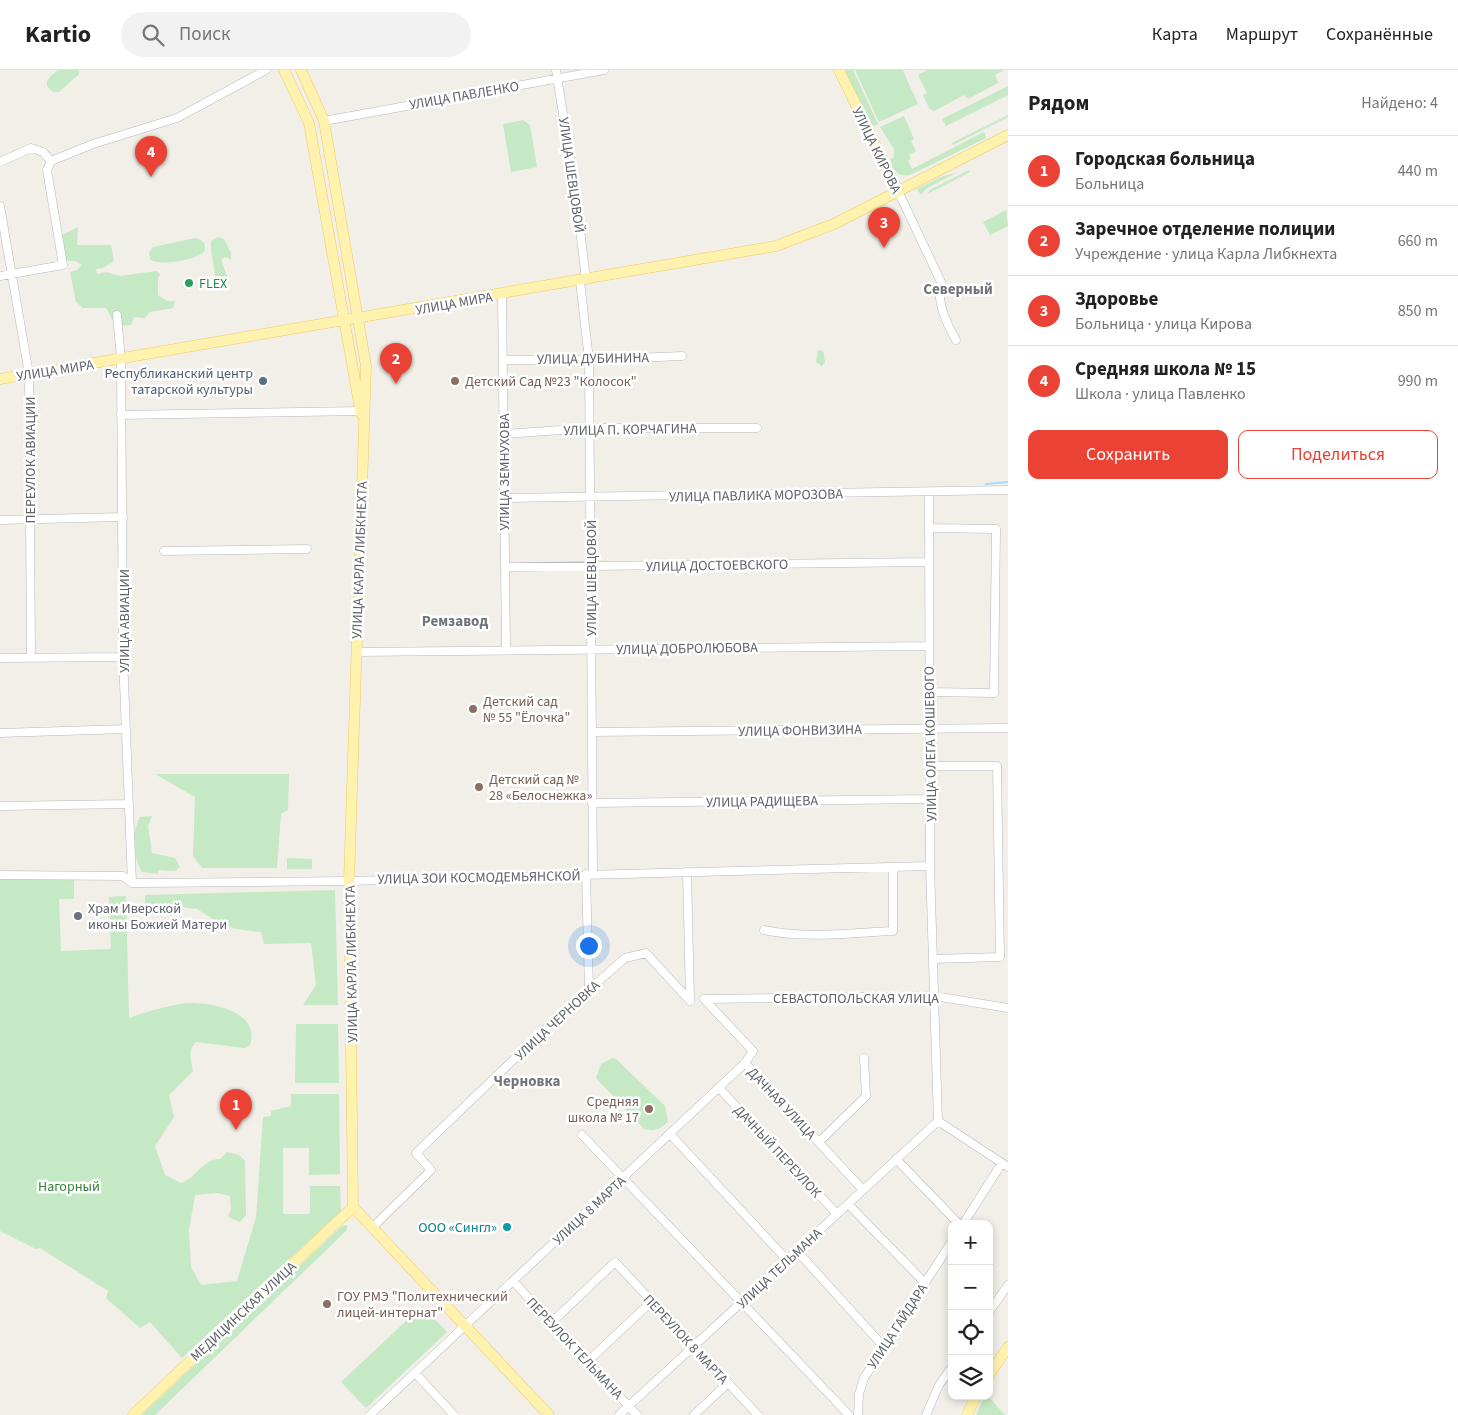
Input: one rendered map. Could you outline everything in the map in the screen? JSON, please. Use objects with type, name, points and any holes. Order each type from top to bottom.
[{"type":"main road","name":"УЛИЦА КАРЛА ЛИБКНЕХТА","points":[[284,70],[309,123],[365,437]]},
{"type":"main road","name":"УЛИЦА КАРЛА ЛИБКНЕХТА","points":[[301,70],[324,121],[366,366],[349,881],[353,1207]]},
{"type":"main road","name":"УЛИЦА КИРОВА","points":[[838,70],[898,191]]},
{"type":"main road","name":"УЛИЦА МИРА","points":[[0,379],[583,281],[776,246],[834,224],[1008,135]]},
{"type":"main road","points":[[353,1207],[549,1415]]},
{"type":"main road","name":"МЕДИЦИНСКАЯ УЛИЦА","points":[[133,1415],[353,1207]]},
{"type":"main road","points":[[993,1369],[1008,1347]]},
{"type":"main road","points":[[967,1415],[974,1400]]},
{"type":"street","points":[[0,276],[63,265],[47,170],[51,161],[93,144],[178,118],[266,70]]},
{"type":"street","name":"УЛИЦА ПАВЛЕНКО","points":[[324,121],[557,74],[604,70]]},
{"type":"street","name":"УЛИЦА ШЕВЦОВОЙ","points":[[557,74],[583,281],[589,360],[592,732],[589,990]]},
{"type":"street","points":[[0,162],[32,148],[43,152],[51,161]]},
{"type":"street","name":"УЛИЦА КИРОВА","points":[[898,191],[941,282],[938,293],[939,301],[956,340]]},
{"type":"street","name":"ПЕРЕУЛОК АВИАЦИИ","points":[[0,206],[29,374],[31,657]]},
{"type":"street","name":"УЛИЦА ЗЕМНУХОВА","points":[[502,294],[506,650]]},
{"type":"street","name":"УЛИЦА АВИАЦИИ","points":[[117,315],[121,358],[123,658],[132,883]]},
{"type":"street","name":"УЛИЦА ДУБИНИНА","points":[[503,360],[589,360],[682,356]]},
{"type":"street","points":[[121,416],[360,411]]},
{"type":"street","name":"УЛИЦА П. КОРЧАГИНА","points":[[504,434],[590,428],[757,428]]},
{"type":"street","name":"УЛИЦА ПАВЛИКА МОРОЗОВА","points":[[504,498],[929,493],[1008,490]]},
{"type":"street","name":"УЛИЦА ОЛЕГА КОШЕВОГО","points":[[929,493],[930,866],[938,1121]]},
{"type":"street","points":[[0,520],[123,518]]},
{"type":"street","points":[[930,528],[996,529],[994,693],[930,692]]},
{"type":"street","points":[[164,551],[307,549]]},
{"type":"street","name":"УЛИЦА ДОСТОЕВСКОГО","points":[[505,567],[928,562]]},
{"type":"street","name":"УЛИЦА ДОБРОЛЮБОВА","points":[[356,652],[929,646]]},
{"type":"street","points":[[0,658],[123,658]]},
{"type":"street","name":"УЛИЦА ФОНВИЗИНА","points":[[592,732],[1008,728]]},
{"type":"street","points":[[0,733],[126,729]]},
{"type":"street","points":[[931,766],[997,766],[1000,957],[933,959]]},
{"type":"street","name":"УЛИЦА РАДИЩЕВА","points":[[592,803],[931,799]]},
{"type":"street","points":[[0,806],[128,804]]},
{"type":"street","name":"УЛИЦА ЗОИ КОСМОДЕМЬЯНСКОЙ","points":[[0,875],[123,876],[132,883],[349,881],[930,866]]},
{"type":"street","points":[[764,930],[781,934],[893,931],[893,867]]},
{"type":"street","name":"УЛИЦА ЧЕРНОВКА","points":[[372,1228],[431,1170],[416,1153],[625,958],[646,953],[690,1001],[687,872]]},
{"type":"street","name":"СЕВАСТОПОЛЬСКАЯ УЛИЦА","points":[[745,1063],[753,1051],[704,999],[934,996],[1008,1008]]},
{"type":"street","name":"ДАЧНАЯ УЛИЦА","points":[[819,1142],[866,1096],[864,1058]]},
{"type":"street","name":"УЛИЦА 8 МАРТА","points":[[370,1415],[376,1412],[414,1373],[745,1063]]},
{"type":"street","name":"ДАЧНАЯ УЛИЦА","points":[[745,1063],[863,1190]]},
{"type":"street","name":"ДАЧНЫЙ ПЕРЕУЛОК","points":[[719,1088],[837,1214]]},
{"type":"street","points":[[938,1121],[1005,1165],[966,1220]]},
{"type":"street","name":"УЛИЦА ТЕЛЬМАНА","points":[[619,1415],[938,1121]]},
{"type":"street","points":[[670,1134],[787,1260]]},
{"type":"street","points":[[582,1135],[849,1415]]},
{"type":"street","points":[[896,1160],[955,1220]]},
{"type":"street","points":[[848,1204],[925,1283]]},
{"type":"street","name":"УЛИЦА ГАЙДАРА","points":[[858,1415],[860,1386],[948,1248]]},
{"type":"street","points":[[797,1251],[884,1347]]},
{"type":"street","name":"ПЕРЕУЛОК 8 МАРТА","points":[[551,1323],[615,1262],[758,1415]]},
{"type":"street","name":"ПЕРЕУЛОК ТЕЛЬМАНА","points":[[513,1281],[638,1415]]},
{"type":"street","points":[[990,1310],[1008,1285]]},
{"type":"street","points":[[587,1362],[652,1302]]},
{"type":"street","points":[[414,1373],[454,1415]]},
{"type":"street","points":[[926,1415],[939,1385],[948,1373]]},
{"type":"street","points":[[694,1415],[728,1383]]},
{"type":"green space","points":[[58,70],[79,70],[79,74],[59,92],[54,92],[47,87],[47,81]]},
{"type":"green space","points":[[844,70],[853,70],[878,124],[874,126],[868,119]]},
{"type":"green space","points":[[855,70],[905,70],[903,71],[918,104],[879,122]]},
{"type":"green space","points":[[928,70],[1004,70],[995,75],[998,83],[968,99],[964,95],[934,111],[929,108],[923,95],[927,93],[918,75]]},
{"type":"green space","points":[[1008,86],[1008,95],[946,126],[942,119]]},
{"type":"green space","points":[[1008,115],[1008,117],[953,145],[952,143]]},
{"type":"green space","points":[[904,116],[914,139],[911,141],[916,151],[909,155],[911,159],[908,161],[912,169],[984,132],[986,138],[910,175],[902,175],[896,172],[893,166],[890,159],[894,157],[894,149],[880,127]]},
{"type":"green space","points":[[523,120],[530,125],[537,167],[511,172],[503,124]]},
{"type":"green space","points":[[969,170],[970,172],[927,194],[930,190]]},
{"type":"green space","points":[[958,172],[927,188],[921,195],[917,189],[941,177]]},
{"type":"green space","points":[[1006,210],[1008,226],[990,235],[983,222]]},
{"type":"green space","points":[[78,227],[77,245],[111,245],[114,261],[103,268],[96,269],[97,274],[106,272],[120,276],[157,271],[160,275],[158,278],[158,295],[167,301],[175,301],[173,308],[150,312],[145,318],[134,317],[131,325],[116,326],[106,308],[83,308],[76,302],[70,272],[77,270],[82,265],[75,261],[64,261],[60,236]]},
{"type":"green space","points":[[218,237],[224,239],[231,253],[231,260],[227,257],[221,259],[229,282],[221,290],[214,286],[215,274],[211,247],[211,241]]},
{"type":"green space","points":[[195,238],[203,242],[205,250],[195,257],[169,262],[150,259],[149,252],[153,247]]},
{"type":"green space","points":[[818,350],[823,351],[825,362],[822,366],[816,362]]},
{"type":"green space","points":[[155,774],[289,774],[288,810],[281,814],[277,868],[202,868],[193,856],[195,797]]},
{"type":"green space","points":[[152,816],[148,826],[152,853],[175,858],[180,867],[175,871],[158,870],[158,874],[142,872],[139,866],[134,845],[135,831],[140,817]]},
{"type":"green space","points":[[287,858],[312,859],[312,869],[287,869]]},
{"type":"green space","name":"Нагорный","points":[[0,879],[74,880],[74,899],[59,899],[61,951],[111,949],[109,897],[126,896],[129,1018],[170,1006],[194,1003],[214,1005],[235,1012],[249,1025],[251,1034],[250,1045],[245,1048],[196,1042],[193,1045],[190,1055],[193,1071],[169,1095],[174,1117],[155,1146],[165,1175],[181,1183],[187,1181],[204,1165],[220,1159],[227,1152],[239,1155],[245,1161],[246,1215],[240,1222],[228,1217],[231,1209],[230,1196],[217,1193],[195,1195],[189,1230],[191,1267],[201,1285],[237,1281],[256,1217],[263,1117],[271,1116],[271,1111],[291,1106],[291,1094],[339,1094],[340,1174],[309,1175],[309,1148],[283,1148],[283,1214],[310,1214],[310,1186],[340,1186],[341,1211],[182,1358],[150,1322],[140,1328],[106,1298],[108,1291],[40,1248],[36,1249],[0,1231]]},
{"type":"green space","points":[[335,890],[338,1005],[303,1005],[316,985],[311,943],[264,944],[261,932],[236,929],[219,923],[197,909],[145,903],[145,895]]},
{"type":"green space","points":[[296,1024],[338,1024],[339,1083],[295,1083]]},
{"type":"green space","points":[[612,1058],[616,1059],[665,1106],[668,1122],[654,1130],[644,1129],[596,1078],[601,1064]]},
{"type":"green space","points":[[347,1225],[347,1230],[155,1415],[142,1415],[342,1226]]},
{"type":"green space","points":[[422,1306],[447,1332],[366,1408],[341,1382]]},
{"type":"green space","points":[[992,1400],[1006,1415],[976,1415],[982,1401]]},
{"type":"waterway","points":[[986,484],[1008,482]]},
{"type":"place","name":"Средняя школа № 15","points":[[151,177]]},
{"type":"place","name":"Здоровье","points":[[884,248]]},
{"type":"place","name":"FLEX","points":[[189,283]]},
{"type":"place","name":"Республиканский центр татарской культуры","points":[[263,381]]},
{"type":"place","name":"Детский Сад №23 \"Колосок\"","points":[[455,381]]},
{"type":"place","name":"Заречное отделение полиции","points":[[396,384]]},
{"type":"place","name":"Детский сад № 55 \"Ёлочка\"","points":[[473,709]]},
{"type":"place","name":"Детский сад № 28 «Белоснежка»","points":[[479,787]]},
{"type":"place","name":"Храм Иверской иконы Божией Матери","points":[[78,916]]},
{"type":"place","name":"Средняя школа № 17","points":[[649,1109]]},
{"type":"place","name":"Городская больница","points":[[236,1130]]},
{"type":"place","name":"ООО «Сингл»","points":[[507,1227]]},
{"type":"place","name":"ГОУ РМЭ \"Политехнический лицей-интернат\"","points":[[327,1304]]},
{"type":"district","name":"Северный","points":[[958,289]]},
{"type":"district","name":"Ремзавод","points":[[455,621]]},
{"type":"district","name":"Черновка","points":[[527,1081]]}]
